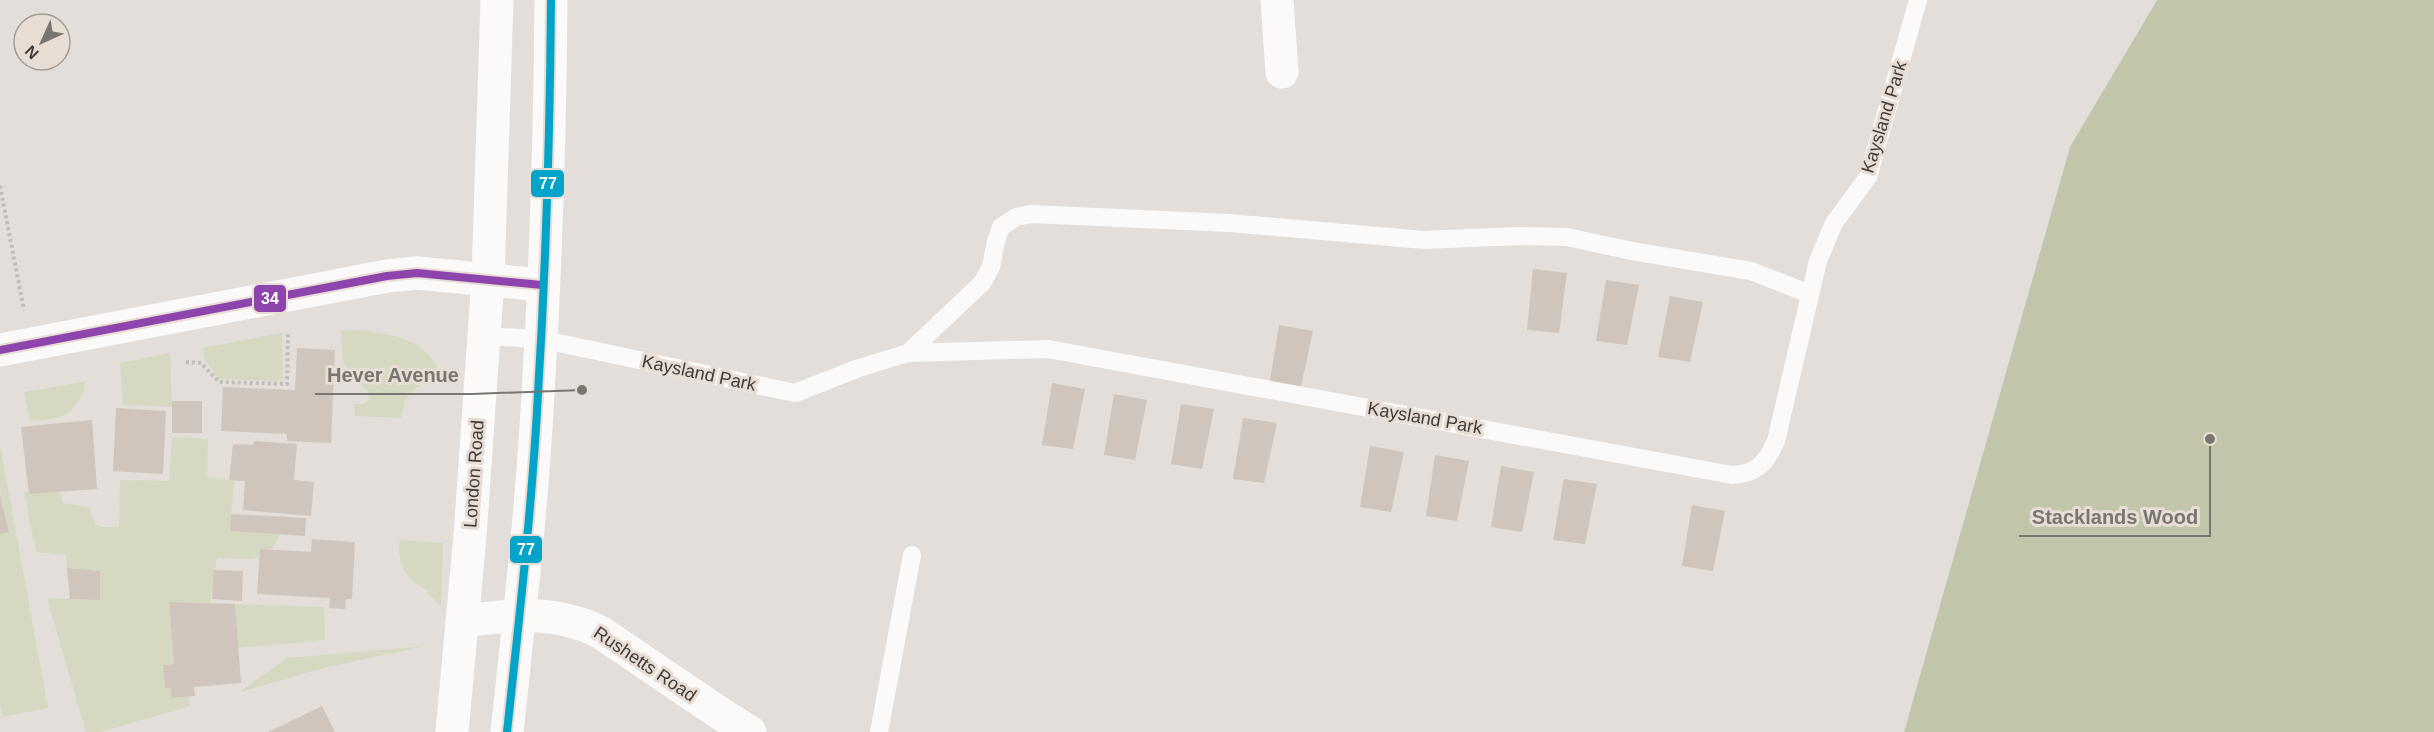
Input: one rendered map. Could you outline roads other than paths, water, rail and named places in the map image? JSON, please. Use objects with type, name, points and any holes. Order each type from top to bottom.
[{"type":"main road","name":"London Road","points":[[452,732],[488,278],[497,0]]},
{"type":"main road","points":[[507,732],[520,614],[538,394],[548,162],[551,0]]},
{"type":"main road","points":[[1277,0],[1282,72]]},
{"type":"main road","points":[[15,347],[183,317],[288,294],[387,276],[417,273],[488,278],[542,285]]},
{"type":"main road","name":"Rushetts Road","points":[[462,621],[520,614],[566,618],[600,632],[750,732]]},
{"type":"lane","name":"Kaysland Park","points":[[484,336],[540,339],[795,393],[859,368],[908,353],[1048,349],[1732,475],[1746,474],[1758,468],[1768,457],[1776,441],[1818,261],[1834,223],[1868,177],[1918,0]]},
{"type":"lane","name":"Kaysland Park","points":[[908,353],[982,283],[991,267],[1001,227],[1016,217],[1032,214],[1229,223],[1424,240],[1519,236],[1567,237],[1632,251],[1750,271],[1810,294]]},
{"type":"lane","points":[[879,732],[912,555]]},
{"type":"place","name":"Hever Avenue","points":[[582,390]]},
{"type":"place","name":"Stacklands Wood","points":[[2210,439]]}]
